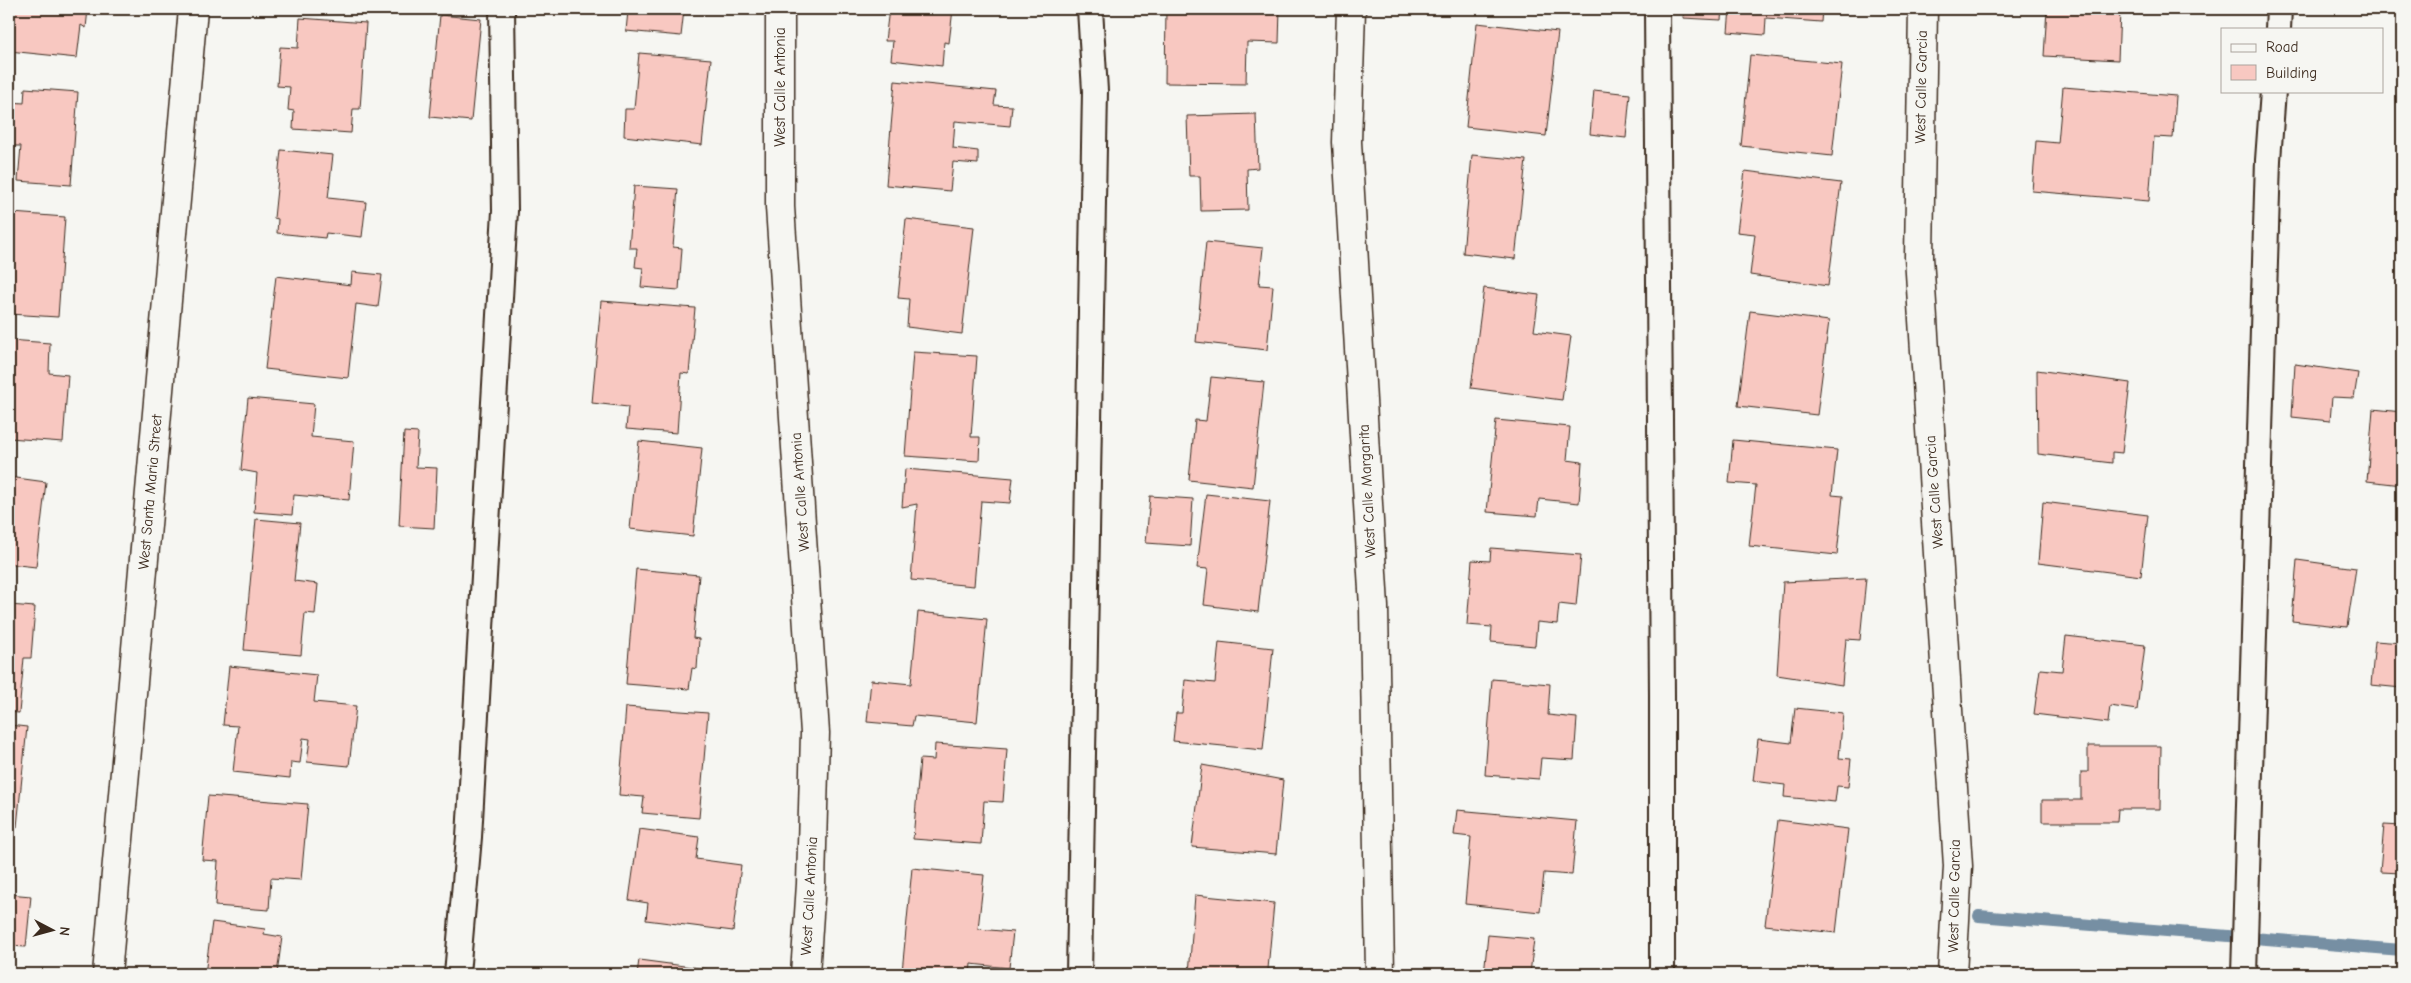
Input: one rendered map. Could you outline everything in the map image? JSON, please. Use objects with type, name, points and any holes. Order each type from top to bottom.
[{"type":"street","name":"West Santa Maria Street","points":[[107,974],[193,9]]},
{"type":"street","name":"West Calle Antonia","points":[[780,9],[780,207],[815,733],[811,884],[805,974]]},
{"type":"street","name":"West Calle Margarita","points":[[1351,9],[1347,142],[1374,607],[1380,974]]},
{"type":"street","name":"West Calle Garcia","points":[[1923,9],[1919,258],[1958,866],[1952,974]]},
{"type":"lane","points":[[457,974],[469,837],[505,211],[502,9]]},
{"type":"lane","points":[[1080,974],[1095,91],[1090,9]]},
{"type":"lane","points":[[1657,9],[1662,974]]},
{"type":"lane","points":[[2278,28],[2279,9]]},
{"type":"lane","points":[[2244,974],[2268,160],[2273,92]]},
{"type":"building","points":[[9,9],[88,9],[86,28],[81,25],[77,58],[9,51]]},
{"type":"building","points":[[614,9],[702,9],[701,12],[684,10],[681,36],[626,31],[628,11]]},
{"type":"building","points":[[889,9],[953,9],[949,43],[944,42],[942,66],[891,60],[893,41],[885,41]]},
{"type":"building","points":[[1166,9],[1280,9],[1279,43],[1247,42],[1246,84],[1165,83]]},
{"type":"building","points":[[1684,9],[1722,9],[1721,20],[1683,18]]},
{"type":"building","points":[[1730,9],[1822,9],[1821,22],[1766,18],[1765,35],[1728,32]]},
{"type":"building","points":[[2047,9],[2102,9],[2120,11],[2118,60],[2044,56]]},
{"type":"building","points":[[440,15],[481,19],[471,121],[430,117]]},
{"type":"building","points":[[300,18],[366,23],[360,109],[353,109],[351,133],[293,129],[294,111],[288,110],[290,87],[277,86],[280,47],[298,48]]},
{"type":"building","points":[[1477,23],[1558,32],[1546,136],[1466,127]]},
{"type":"building","points":[[639,53],[711,59],[702,145],[624,136],[625,109],[634,109]]},
{"type":"building","points":[[1750,55],[1842,64],[1832,156],[1741,146]]},
{"type":"building","points":[[895,81],[996,91],[994,105],[1012,106],[1010,126],[955,121],[953,148],[978,151],[978,164],[953,162],[950,191],[886,185]]},
{"type":"building","points":[[2063,87],[2176,96],[2173,138],[2154,137],[2149,201],[2032,191],[2036,141],[2058,143]]},
{"type":"building","points":[[25,88],[78,92],[71,185],[18,181],[21,146],[9,146],[9,102],[24,103]]},
{"type":"building","points":[[1594,90],[1630,94],[1626,138],[1590,134]]},
{"type":"building","points":[[1256,114],[1258,168],[1247,169],[1248,210],[1201,211],[1200,176],[1189,176],[1187,116]]},
{"type":"building","points":[[2402,143],[2402,181],[2399,181]]},
{"type":"building","points":[[281,150],[333,155],[328,198],[366,202],[362,237],[326,233],[325,238],[277,233],[278,219],[274,218]]},
{"type":"building","points":[[1472,155],[1526,160],[1515,259],[1463,253]]},
{"type":"building","points":[[1745,171],[1841,183],[1828,286],[1750,275],[1755,234],[1737,232]]},
{"type":"building","points":[[634,186],[678,189],[673,247],[682,248],[679,290],[641,287],[643,268],[635,267],[637,248],[629,248]]},
{"type":"building","points":[[12,213],[65,217],[58,317],[9,314],[9,232]]},
{"type":"building","points":[[906,219],[974,227],[962,334],[907,327],[909,299],[898,298]]},
{"type":"building","points":[[1206,242],[1263,248],[1259,285],[1273,286],[1267,350],[1196,342]]},
{"type":"building","points":[[352,272],[382,275],[378,307],[356,304],[348,378],[265,369],[276,276],[351,285]]},
{"type":"building","points":[[1484,288],[1539,295],[1534,331],[1571,336],[1562,400],[1471,388]]},
{"type":"building","points":[[601,301],[695,308],[689,374],[681,373],[677,433],[626,429],[628,407],[592,403]]},
{"type":"building","points":[[1750,311],[1829,321],[1817,415],[1738,406]]},
{"type":"building","points":[[9,340],[50,343],[49,373],[68,375],[63,442],[9,438]]},
{"type":"building","points":[[913,352],[977,356],[971,437],[980,437],[979,461],[905,456]]},
{"type":"building","points":[[2295,364],[2358,373],[2354,398],[2332,397],[2330,421],[2292,417]]},
{"type":"building","points":[[2037,370],[2130,383],[2122,453],[2112,452],[2112,463],[2038,454]]},
{"type":"building","points":[[1211,377],[1264,382],[1253,487],[1189,480],[1195,420],[1206,421]]},
{"type":"building","points":[[248,398],[314,404],[311,437],[354,441],[349,500],[294,495],[292,515],[254,512],[257,473],[241,470]]},
{"type":"building","points":[[2373,409],[2402,412],[2402,485],[2367,481]]},
{"type":"building","points":[[1496,420],[1570,427],[1567,460],[1582,462],[1579,503],[1539,499],[1537,516],[1487,512]]},
{"type":"building","points":[[404,432],[418,433],[416,467],[437,468],[434,528],[399,526]]},
{"type":"building","points":[[1733,440],[1837,450],[1832,495],[1843,496],[1837,555],[1749,546],[1756,485],[1729,483]]},
{"type":"building","points":[[639,441],[702,448],[693,536],[630,529]]},
{"type":"building","points":[[905,469],[1013,478],[1010,503],[981,501],[974,586],[911,580],[917,504],[902,507]]},
{"type":"building","points":[[9,477],[46,482],[36,567],[9,564]]},
{"type":"building","points":[[1206,494],[1270,501],[1258,612],[1204,605],[1208,569],[1197,568]]},
{"type":"building","points":[[1150,496],[1193,499],[1190,546],[1146,543]]},
{"type":"building","points":[[2043,502],[2148,515],[2141,576],[2038,563]]},
{"type":"building","points":[[256,519],[300,523],[294,581],[318,584],[315,614],[305,613],[301,655],[244,650]]},
{"type":"building","points":[[1491,548],[1581,555],[1576,606],[1559,604],[1557,624],[1537,622],[1535,646],[1491,642],[1492,627],[1467,625],[1472,560],[1490,561]]},
{"type":"building","points":[[2297,560],[2356,568],[2347,627],[2292,621]]},
{"type":"building","points":[[636,569],[699,575],[693,638],[699,639],[697,669],[692,668],[689,689],[626,684]]},
{"type":"building","points":[[1866,578],[1860,640],[1846,639],[1842,685],[1777,675],[1783,582]]},
{"type":"building","points":[[9,605],[35,607],[31,658],[24,658],[19,713],[9,712]]},
{"type":"building","points":[[918,612],[987,619],[977,722],[914,716],[912,726],[867,722],[871,680],[911,684]]},
{"type":"building","points":[[2066,636],[2145,645],[2137,710],[2110,706],[2108,723],[2034,714],[2040,669],[2062,671]]},
{"type":"building","points":[[2375,641],[2402,643],[2402,688],[2371,685]]},
{"type":"building","points":[[1219,642],[1273,648],[1263,750],[1173,741],[1176,713],[1182,713],[1185,680],[1215,683]]},
{"type":"building","points":[[229,666],[317,675],[314,702],[356,706],[349,766],[307,762],[310,739],[303,738],[300,763],[291,762],[290,778],[233,772],[238,726],[223,725]]},
{"type":"building","points":[[1492,679],[1550,684],[1548,715],[1577,718],[1574,760],[1541,758],[1539,779],[1485,775]]},
{"type":"building","points":[[626,707],[708,713],[699,818],[642,813],[644,797],[619,795]]},
{"type":"building","points":[[1795,708],[1843,713],[1839,758],[1851,759],[1848,787],[1837,786],[1835,802],[1784,797],[1785,785],[1753,781],[1758,739],[1791,743]]},
{"type":"building","points":[[9,725],[27,727],[17,827],[9,826]]},
{"type":"building","points":[[935,744],[1007,749],[1003,802],[984,801],[981,844],[913,839],[920,759],[934,760]]},
{"type":"building","points":[[2088,746],[2161,746],[2160,809],[2118,809],[2117,822],[2042,822],[2042,800],[2081,800],[2081,772],[2088,772]]},
{"type":"building","points":[[1202,765],[1283,780],[1276,854],[1192,847]]},
{"type":"building","points":[[208,796],[308,804],[301,880],[271,878],[269,910],[215,906],[218,861],[202,860]]},
{"type":"building","points":[[1457,810],[1577,821],[1572,875],[1544,873],[1540,912],[1465,904],[1471,837],[1454,835]]},
{"type":"building","points":[[1778,820],[1848,829],[1836,933],[1765,925]]},
{"type":"building","points":[[2384,825],[2402,826],[2402,873],[2380,872]]},
{"type":"building","points":[[639,829],[699,837],[696,859],[741,865],[733,931],[646,920],[648,903],[629,900]]},
{"type":"building","points":[[912,868],[984,875],[978,929],[1013,932],[1009,968],[971,964],[970,974],[902,972]]},
{"type":"building","points":[[9,894],[31,896],[26,947],[9,946]]},
{"type":"building","points":[[1195,895],[1274,903],[1268,969],[1277,970],[1277,974],[1189,974]]},
{"type":"building","points":[[212,922],[265,929],[264,934],[282,937],[277,974],[205,974]]},
{"type":"building","points":[[1488,935],[1534,939],[1530,974],[1484,974]]},
{"type":"building","points":[[639,960],[707,969],[706,974],[637,974]]},
{"type":"building","points":[[1789,971],[1820,974],[1789,974]]},
{"type":"waterway","points":[[1979,916],[2402,950]]}]
